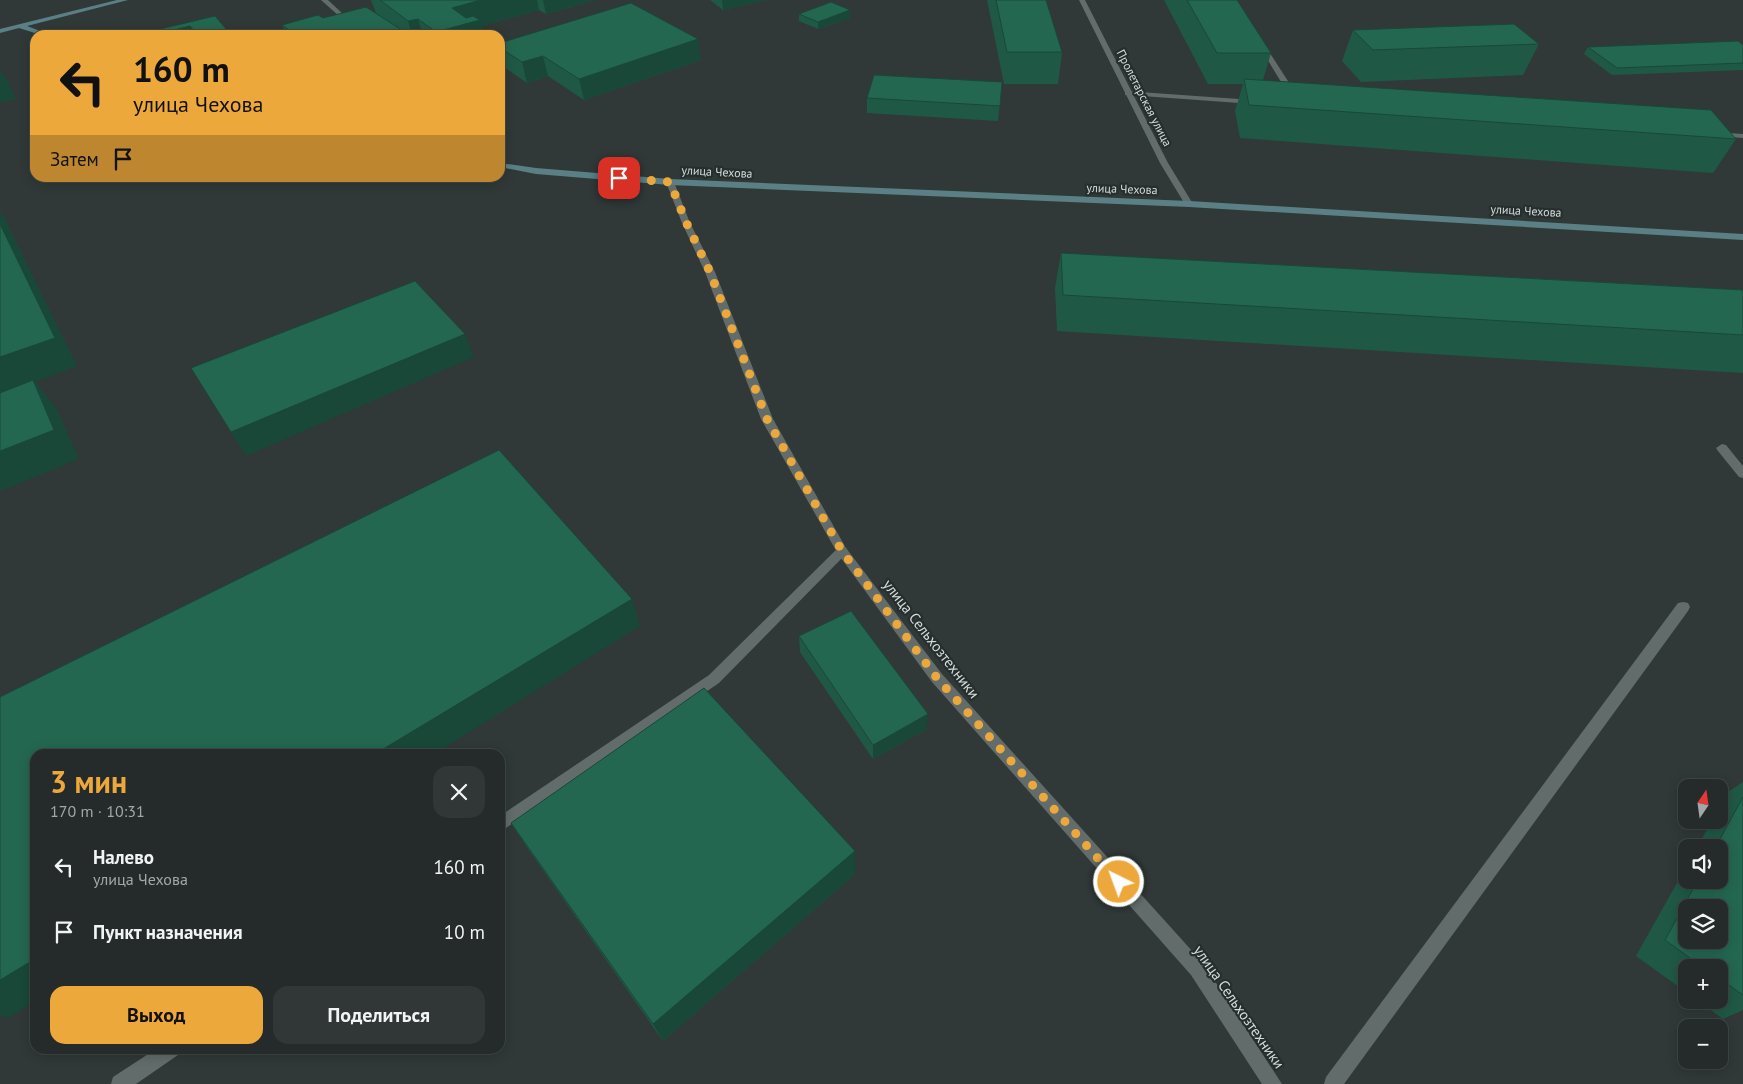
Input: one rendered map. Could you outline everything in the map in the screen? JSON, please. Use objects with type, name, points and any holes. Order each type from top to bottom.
[{"type":"main road","points":[[0,31],[125,0]]},
{"type":"main road","points":[[18,26],[31,30]]},
{"type":"main road","name":"улица Чехова","points":[[505,166],[536,171],[670,182],[1190,204],[1743,237]]},
{"type":"street","points":[[324,0],[341,15]]},
{"type":"street","name":"Пролетарская улица","points":[[1082,0],[1164,163],[1190,204]]},
{"type":"street","points":[[1258,40],[1300,105]]},
{"type":"street","points":[[1128,93],[1262,103]]},
{"type":"street","points":[[1706,134],[1743,136]]},
{"type":"street","name":"улица Сельхозтехники","points":[[670,182],[686,222],[710,272],[767,419],[842,551],[937,678],[1196,969],[1272,1084]]},
{"type":"street","points":[[1722,448],[1743,474]]},
{"type":"street","points":[[505,822],[714,679],[842,551]]},
{"type":"street","points":[[1333,1084],[1683,607]]},
{"type":"street","points":[[120,1084],[165,1054]]},
{"type":"building","points":[[380,0],[481,0],[452,8],[466,18],[473,16],[480,20],[443,30],[433,30],[418,19],[408,21]]},
{"type":"building","points":[[996,0],[1046,0],[1062,52],[1007,52]]},
{"type":"building","points":[[1187,0],[1237,0],[1271,53],[1217,53]]},
{"type":"building","points":[[831,2],[850,10],[818,22],[799,14]]},
{"type":"building","points":[[631,3],[698,39],[579,79],[543,56],[522,62],[505,51],[505,41]]},
{"type":"building","points":[[366,7],[402,30],[289,30],[282,25],[318,15],[323,18]]},
{"type":"building","points":[[215,16],[227,30],[193,30],[190,26],[175,30],[160,29]]},
{"type":"building","points":[[1514,24],[1539,44],[1373,50],[1353,30]]},
{"type":"building","points":[[1738,41],[1743,45],[1743,63],[1617,68],[1588,47]]},
{"type":"building","points":[[874,75],[1002,82],[1000,106],[867,98]]},
{"type":"building","points":[[1244,79],[1711,110],[1736,139],[1249,105]]},
{"type":"building","points":[[0,224],[55,338],[0,357]]},
{"type":"building","points":[[1061,253],[1743,290],[1743,335],[1063,295]]},
{"type":"building","points":[[415,281],[465,334],[231,432],[191,368]]},
{"type":"building","points":[[33,380],[54,430],[0,451],[0,393]]},
{"type":"building","points":[[499,450],[632,599],[383,749],[30,749],[30,962],[0,980],[0,697]]},
{"type":"building","points":[[851,611],[928,714],[873,745],[799,636]]},
{"type":"building","points":[[704,688],[855,851],[653,1024],[511,823]]},
{"type":"building","points":[[1743,797],[1743,995],[1728,984],[1728,959],[1691,959],[1665,940],[1678,916],[1678,949],[1728,949],[1728,899],[1688,899],[1693,889],[1728,889],[1728,839],[1720,839],[1725,829],[1728,829],[1728,824]]},
{"type":"route","points":[[619,178],[670,182],[686,222],[710,272],[767,419],[842,551],[937,678],[1119,882]]}]
